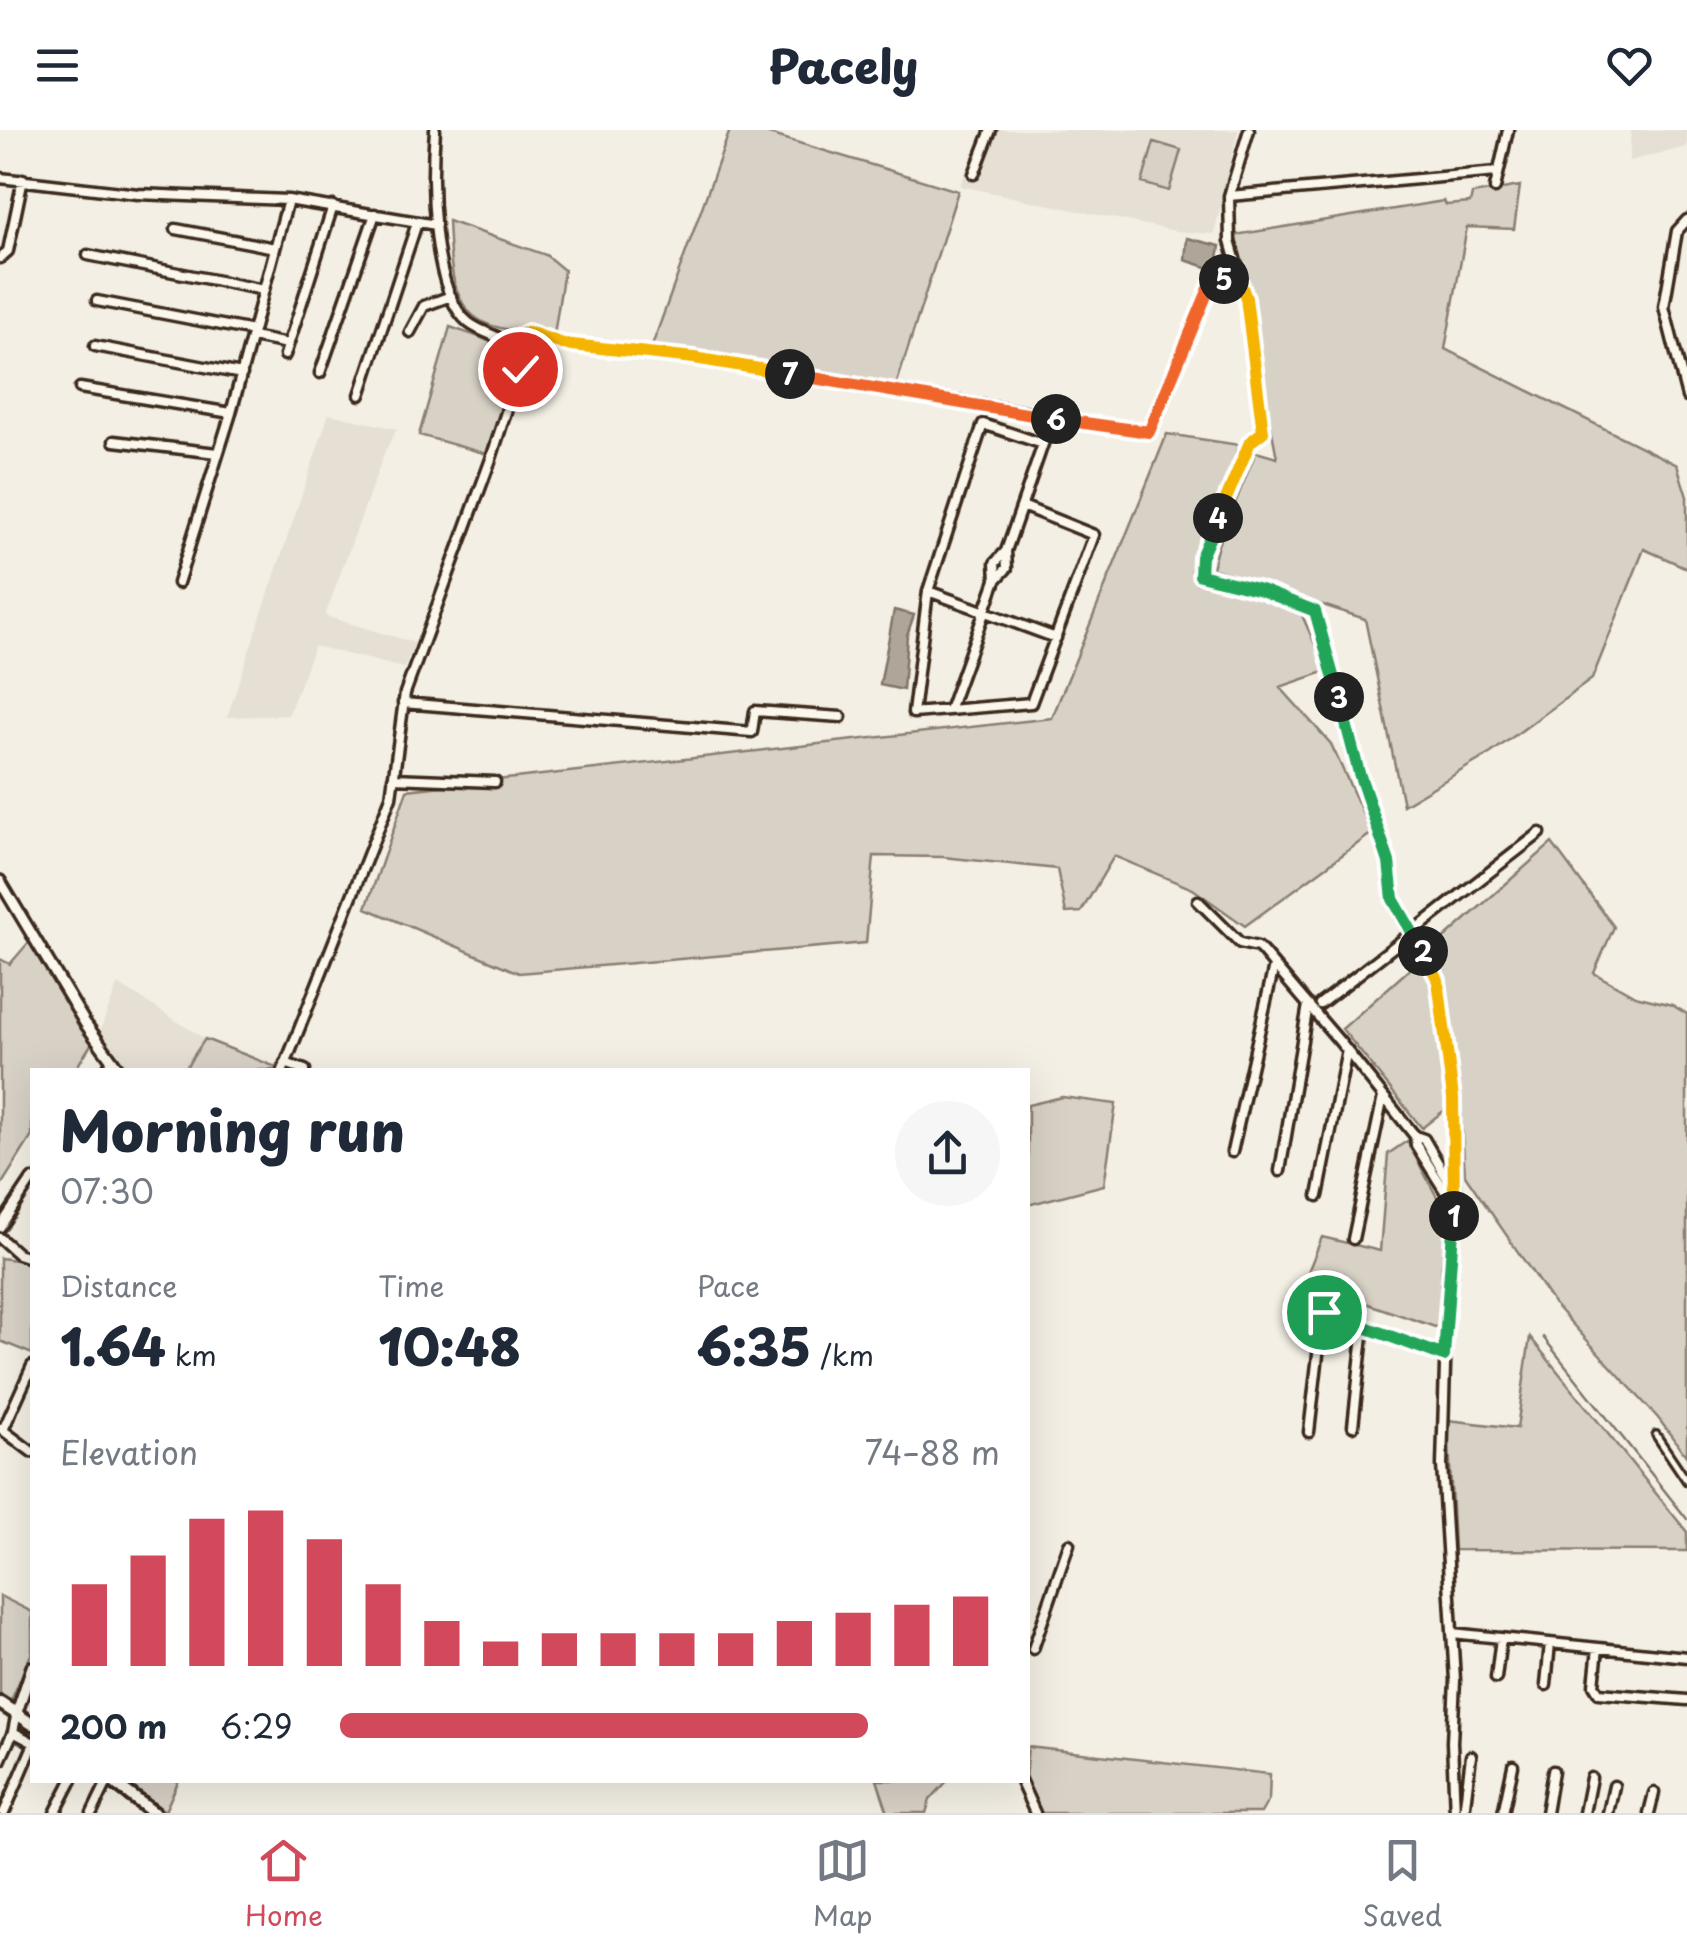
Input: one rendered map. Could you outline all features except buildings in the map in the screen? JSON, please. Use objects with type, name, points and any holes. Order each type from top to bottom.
[{"type":"main road","points":[[0,1703],[30,1722]]},
{"type":"main road","points":[[117,1783],[153,1813]]},
{"type":"street","points":[[284,1066],[391,797],[403,703],[415,660],[491,459],[522,362],[520,352],[508,341],[470,324],[460,315],[451,296],[436,225],[435,130]]},
{"type":"street","points":[[974,174],[991,130]]},
{"type":"street","points":[[1249,130],[1229,196],[1230,240],[1246,298],[1263,432],[1250,442],[1201,557],[1200,575],[1261,590],[1315,611],[1359,773],[1389,862],[1393,899],[1438,980],[1453,1098],[1456,1193],[1448,1268],[1442,1465],[1452,1633],[1455,1813]]},
{"type":"street","points":[[1494,188],[1508,130]]},
{"type":"street","points":[[1229,196],[1497,172]]},
{"type":"street","points":[[0,178],[138,194],[288,200],[436,225]]},
{"type":"street","points":[[0,258],[8,251],[23,179]]},
{"type":"street","points":[[178,583],[231,413],[288,200]]},
{"type":"street","points":[[284,355],[333,206]]},
{"type":"street","points":[[320,373],[375,214]]},
{"type":"street","points":[[1687,220],[1677,232],[1664,307],[1687,398]]},
{"type":"street","points":[[360,395],[417,223]]},
{"type":"street","points":[[176,229],[276,248]]},
{"type":"street","points":[[88,256],[264,290]]},
{"type":"street","points":[[508,341],[528,332],[563,344],[694,358],[1149,432],[1210,286],[1217,279],[1239,279]]},
{"type":"street","points":[[410,332],[424,306],[451,296]]},
{"type":"street","points":[[97,301],[288,344]]},
{"type":"street","points":[[95,346],[242,374]]},
{"type":"street","points":[[80,388],[231,413]]},
{"type":"street","points":[[949,710],[996,580],[995,563],[1006,551],[1052,418]]},
{"type":"street","points":[[1022,506],[1094,535],[1032,703],[913,713],[928,591],[983,424],[1044,444]]},
{"type":"street","points":[[114,440],[217,452]]},
{"type":"street","points":[[928,591],[1056,638]]},
{"type":"street","points":[[403,703],[752,732],[755,711],[842,717]]},
{"type":"street","points":[[393,778],[495,782]]},
{"type":"street","points":[[1320,1004],[1540,833]]},
{"type":"street","points":[[0,881],[85,1022],[118,1068]]},
{"type":"street","points":[[1198,901],[1240,943],[1258,947],[1415,1136],[1424,1139],[1456,1193]]},
{"type":"street","points":[[1232,1152],[1274,966]]},
{"type":"street","points":[[1280,1171],[1308,1005]]},
{"type":"street","points":[[1318,1196],[1347,1050]]},
{"type":"street","points":[[107,1068],[112,1060]]},
{"type":"street","points":[[1353,1239],[1383,1097]]},
{"type":"street","points":[[1415,1136],[1416,1145],[1455,1207]]},
{"type":"street","points":[[0,1227],[30,1181]]},
{"type":"street","points":[[0,1238],[18,1254],[30,1255]]},
{"type":"street","points":[[1302,1304],[1444,1356]]},
{"type":"street","points":[[1309,1432],[1324,1312]]},
{"type":"street","points":[[1353,1426],[1364,1326]]},
{"type":"street","points":[[30,1370],[2,1428],[30,1450]]},
{"type":"street","points":[[1656,1435],[1687,1481]]},
{"type":"street","points":[[1033,1650],[1056,1574],[1070,1544]]},
{"type":"street","points":[[1452,1633],[1687,1657]]},
{"type":"street","points":[[1496,1678],[1501,1638]]},
{"type":"street","points":[[1546,1685],[1550,1643]]},
{"type":"street","points":[[1598,1648],[1594,1685],[1599,1693],[1687,1700]]},
{"type":"street","points":[[0,1761],[30,1673]]},
{"type":"street","points":[[13,1732],[30,1744]]},
{"type":"street","points":[[4,1813],[30,1750]]},
{"type":"street","points":[[1464,1813],[1471,1756]]},
{"type":"street","points":[[1503,1813],[1513,1766]]},
{"type":"street","points":[[1546,1813],[1553,1771]]},
{"type":"street","points":[[1584,1813],[1591,1778]]},
{"type":"street","points":[[56,1813],[71,1783]]},
{"type":"street","points":[[92,1813],[114,1783]]},
{"type":"street","points":[[1021,1783],[1035,1813]]},
{"type":"street","points":[[1608,1813],[1614,1786]]},
{"type":"street","points":[[1650,1813],[1654,1793]]},
{"type":"shaded area","points":[[730,130],[756,130],[958,191],[896,386],[652,346]]},
{"type":"shaded area","points":[[983,130],[1238,130],[1214,234],[1175,231],[960,186]]},
{"type":"shaded area","points":[[1631,130],[1687,130],[1687,147],[1629,161]]},
{"type":"shaded area","points":[[1154,142],[1181,150],[1169,191],[1142,183]]},
{"type":"shaded area","points":[[1520,186],[1514,229],[1467,227],[1445,349],[1677,465],[1687,497],[1687,568],[1644,549],[1592,679],[1491,753],[1403,805],[1365,619],[1212,568],[1256,452],[1277,458],[1235,235],[1444,201],[1446,205],[1470,203],[1472,194]]},
{"type":"shaded area","points":[[448,221],[546,255],[564,270],[554,335],[499,328],[472,314],[463,304],[453,277]]},
{"type":"shaded area","points":[[1187,238],[1220,246],[1216,270],[1185,260]]},
{"type":"shaded area","points":[[450,327],[496,345],[514,366],[487,454],[419,435]]},
{"type":"shaded area","points":[[329,414],[397,429],[385,451],[325,616],[415,643],[404,668],[314,646],[288,715],[227,717]]},
{"type":"shaded area","points":[[1167,434],[1239,445],[1191,571],[1196,583],[1264,598],[1301,613],[1327,671],[1280,687],[1331,744],[1372,833],[1245,926],[1193,889],[1114,856],[1081,912],[1066,913],[1057,869],[943,857],[874,856],[866,943],[519,973],[366,908],[407,790],[1052,718]]},
{"type":"shaded area","points":[[894,610],[914,615],[907,635],[903,690],[880,685]]},
{"type":"shaded area","points":[[1552,843],[1614,927],[1594,973],[1635,996],[1672,1005],[1687,1014],[1687,1457],[1658,1418],[1554,1304],[1465,1175],[1460,1098],[1422,1128],[1342,1029]]},
{"type":"shaded area","points":[[29,942],[92,1043],[76,1068],[30,1068],[30,1139],[0,1187],[0,959],[10,964]]},
{"type":"shaded area","points":[[118,984],[205,1039],[185,1068],[124,1068],[100,1031]]},
{"type":"shaded area","points":[[205,1039],[276,1067],[276,1068],[185,1068]]},
{"type":"shaded area","points":[[1062,1097],[1116,1104],[1104,1185],[1030,1204],[1030,1105]]},
{"type":"shaded area","points":[[1407,1141],[1446,1214],[1441,1329],[1304,1282],[1322,1237],[1380,1251],[1388,1154]]},
{"type":"shaded area","points":[[0,1258],[30,1262],[30,1353],[0,1341]]},
{"type":"shaded area","points":[[1530,1337],[1687,1532],[1687,1551],[1454,1550],[1448,1420],[1517,1428]]},
{"type":"shaded area","points":[[0,1596],[30,1611],[30,1657],[10,1703],[0,1698]]},
{"type":"shaded area","points":[[1030,1747],[1270,1774],[1269,1799],[1261,1813],[1041,1813],[1026,1783],[1030,1783]]},
{"type":"shaded area","points":[[126,1783],[178,1783],[165,1811]]},
{"type":"shaded area","points":[[878,1783],[945,1783],[930,1800],[926,1813],[888,1813]]},
{"type":"waterway","points":[[1543,1337],[1687,1519]]},
{"type":"route","points":[[520,369],[520,352],[508,341],[528,332],[563,344],[694,358],[1149,432],[1210,286],[1217,279],[1239,279],[1246,298],[1263,432],[1250,442],[1201,557],[1200,575],[1261,590],[1315,611],[1359,773],[1389,862],[1393,899],[1438,980],[1453,1098],[1455,1207],[1444,1356],[1324,1312]]}]
